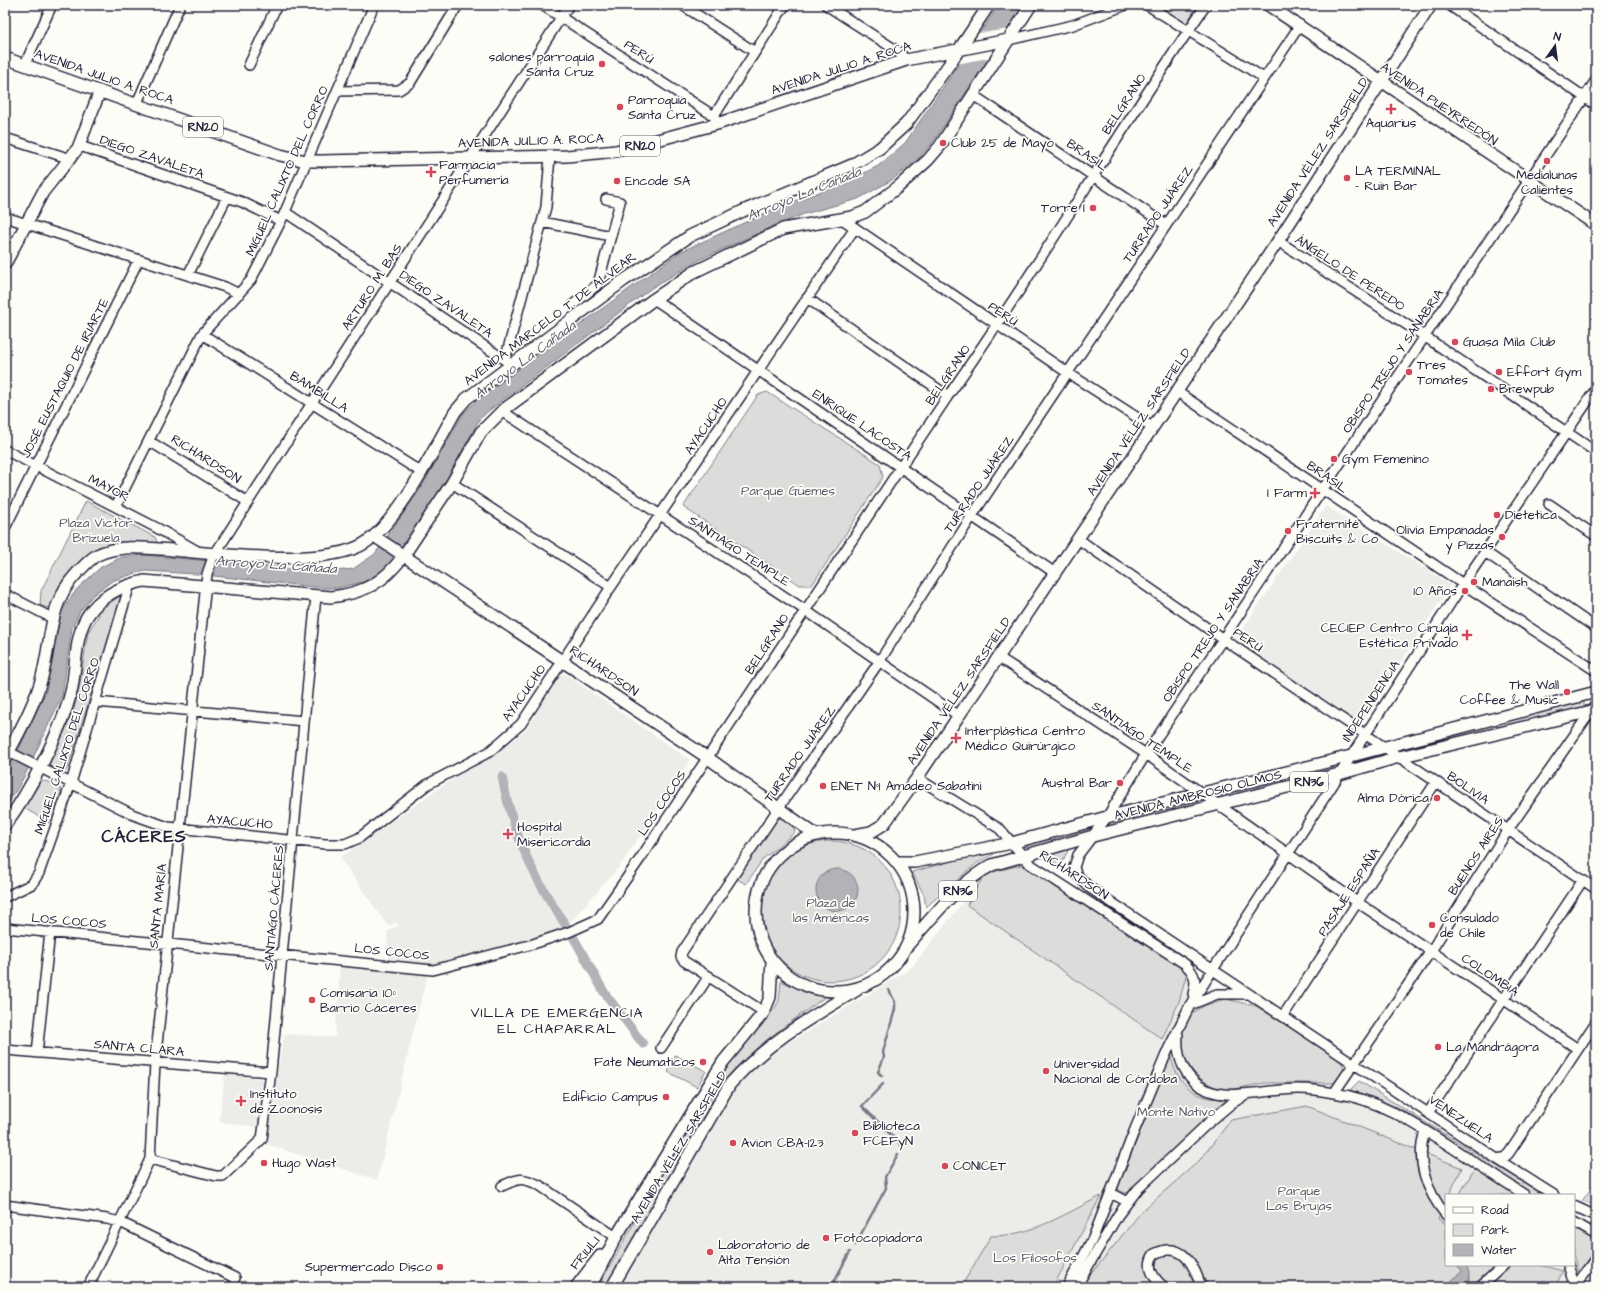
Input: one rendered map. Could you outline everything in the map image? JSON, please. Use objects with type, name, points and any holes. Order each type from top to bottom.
[{"type":"main road","points":[[5,825],[38,766],[67,707],[83,626],[88,615],[101,600],[120,588],[144,581],[205,580],[316,596],[346,595],[370,587],[381,581],[390,573],[452,483],[481,432],[502,412],[654,299],[706,266],[772,234],[792,227],[842,219],[865,212],[880,202],[928,160],[940,146],[1031,5]]},
{"type":"main road","name":"AVENIDA PUEYRREDÓN","points":[[1268,5],[1300,25],[1380,81],[1596,225]]},
{"type":"main road","name":"AVENIDA VÉLEZ SARSFIELD","points":[[855,835],[872,832],[884,824],[917,778],[1278,241],[1380,81],[1431,5]]},
{"type":"main road","name":"AVENIDA MARCELO T. DE ALVEAR","points":[[8,754],[40,686],[52,618],[58,602],[71,581],[96,556],[121,548],[156,548],[200,552],[214,555],[294,557],[327,555],[355,548],[378,539],[421,472],[455,412],[466,399],[508,363],[623,281],[690,236],[852,165],[880,148],[906,124],[960,49],[987,6]]},
{"type":"main road","name":"AVENIDA JULIO A. ROCA","points":[[5,58],[137,103],[280,155],[306,161],[550,156],[616,151],[906,60],[1008,40]]},
{"type":"main road","points":[[5,264],[43,192],[72,159],[80,146],[100,90]]},
{"type":"main road","name":"RICHARDSON","points":[[378,539],[563,660],[708,758],[816,835]]},
{"type":"main road","name":"AVENIDA AMBROSIO OLMOS","points":[[897,862],[916,862],[1012,843],[1107,816],[1351,756],[1383,746],[1596,692]]},
{"type":"main road","name":"AVENIDA AMBROSIO OLMOS","points":[[907,946],[930,920],[976,874],[992,865],[1093,836],[1594,708]]},
{"type":"main road","name":"RN36","points":[[835,832],[855,835],[884,849],[897,862],[908,881],[913,897],[914,919],[907,946],[900,958],[883,974],[867,984],[847,990],[826,990],[812,987],[787,975],[772,960],[763,944],[757,927],[755,909],[758,891],[765,874],[775,859],[789,847],[816,835],[835,832]]},
{"type":"main road","name":"AVENIDA VÉLEZ SARSFIELD","points":[[590,1287],[616,1237],[724,1062],[764,1012],[770,996],[772,960]]},
{"type":"main road","name":"AVENIDA VÉLEZ SARSFIELD","points":[[612,1287],[730,1084],[752,1060],[770,1044],[867,984]]},
{"type":"main road","name":"FRIULI","points":[[576,1287],[616,1237]]},
{"type":"street","points":[[25,64],[52,5]]},
{"type":"street","points":[[137,103],[180,5]]},
{"type":"street","points":[[249,65],[277,5]]},
{"type":"street","name":"MIGUEL CALIXTO DEL CORRO","points":[[116,506],[202,334],[251,280],[283,216],[374,5]]},
{"type":"street","points":[[337,91],[399,90],[406,87],[410,83],[458,5]]},
{"type":"street","name":"PERÚ","points":[[542,5],[715,120]]},
{"type":"street","name":"ARTURO M. BAS","points":[[205,580],[214,555],[391,283],[568,5]]},
{"type":"street","points":[[682,5],[755,52]]},
{"type":"street","points":[[715,120],[785,5]]},
{"type":"street","points":[[826,5],[899,52],[906,60]]},
{"type":"street","name":"AVENIDA JULIO A. ROCA","points":[[1008,40],[1073,26],[1126,5]]},
{"type":"street","points":[[1147,5],[1264,78]]},
{"type":"street","name":"BELGRANO","points":[[708,758],[805,610],[902,468],[948,396],[998,326],[1093,175],[1206,5]]},
{"type":"street","points":[[1448,5],[1596,105]]},
{"type":"street","name":"TURRADO JUÁREZ","points":[[709,976],[684,961],[681,957],[682,952],[879,662],[972,516],[1300,25]]},
{"type":"street","name":"OBISPO TREJO Y SANABRIA","points":[[1093,836],[1424,336],[1530,182],[1596,80]]},
{"type":"street","name":"BRASIL","points":[[972,95],[1166,224]]},
{"type":"street","points":[[5,138],[72,159]]},
{"type":"street","name":"DIEGO ZAVALETA","points":[[80,146],[283,216],[391,283],[508,363]]},
{"type":"street","points":[[508,363],[542,222],[547,195],[550,156]]},
{"type":"street","points":[[188,275],[226,197]]},
{"type":"street","points":[[574,304],[598,284],[620,202],[606,199]]},
{"type":"street","points":[[5,217],[138,261],[225,287],[239,294]]},
{"type":"street","name":"PERÚ","points":[[842,219],[1068,373],[1152,427]]},
{"type":"street","points":[[542,222],[612,236]]},
{"type":"street","name":"AYACUCHO","points":[[8,754],[38,766],[134,814],[168,827],[293,840],[345,844],[352,842],[428,784],[489,752],[521,724],[611,587],[855,228]]},
{"type":"street","name":"ÁNGELO DE PEREDO","points":[[1278,241],[1424,336],[1596,452]]},
{"type":"street","name":"JOSÉ EUSTAQUIO DE IRIARTE","points":[[5,528],[138,261]]},
{"type":"street","points":[[807,298],[948,396]]},
{"type":"street","name":"ENRIQUE LACOSTA","points":[[654,299],[1055,573]]},
{"type":"street","name":"BAMBILLA","points":[[202,334],[421,472]]},
{"type":"street","name":"INDEPENDENCIA","points":[[1190,1005],[1211,970],[1463,584],[1567,433],[1596,388]]},
{"type":"street","name":"BRASIL","points":[[1176,391],[1463,584],[1596,671]]},
{"type":"street","name":"SANTIAGO TEMPLE","points":[[502,412],[805,610],[959,716]]},
{"type":"street","name":"RICHARDSON","points":[[149,441],[248,502]]},
{"type":"street","name":"MAYOR","points":[[5,450],[116,506],[200,552]]},
{"type":"street","points":[[452,483],[611,587]]},
{"type":"street","points":[[1549,504],[1596,536]]},
{"type":"street","name":"PERÚ","points":[[1078,539],[1223,639],[1365,734]]},
{"type":"street","points":[[1485,552],[1596,628]]},
{"type":"street","name":"SANTA MARÍA","points":[[150,1159],[155,1063],[205,580]]},
{"type":"street","name":"MIGUEL CALIXTO DEL CORRO","points":[[5,897],[32,884],[36,879],[70,783],[96,702],[130,584]]},
{"type":"street","points":[[5,594],[52,618]]},
{"type":"street","name":"SANTIAGO CÁCERES","points":[[150,1159],[216,1176],[223,1176],[228,1173],[262,1139],[271,1072],[316,596]]},
{"type":"street","name":"SANTIAGO TEMPLE","points":[[998,657],[1146,754],[1288,854]]},
{"type":"street","points":[[96,702],[304,721]]},
{"type":"street","name":"BUENOS AIRES","points":[[1354,1064],[1431,951],[1508,830],[1594,708]]},
{"type":"street","name":"BOLIVIA","points":[[1365,734],[1596,889]]},
{"type":"street","name":"LOS COCOS","points":[[5,928],[282,954],[432,970],[533,944],[589,924],[598,919],[605,911],[708,758]]},
{"type":"street","name":"RICHARDSON","points":[[917,778],[1000,829],[1030,864],[1185,964],[1195,976],[1196,984],[1190,1005]]},
{"type":"street","name":"PASAJE ESPAÑA","points":[[1283,1016],[1436,782]]},
{"type":"street","name":"RICHARDSON","points":[[1093,836],[1078,855],[1074,867],[1076,874],[1081,881],[1211,970]]},
{"type":"street","name":"COLOMBIA","points":[[1288,854],[1502,1000],[1578,1049]]},
{"type":"street","points":[[1428,1113],[1583,880]]},
{"type":"street","points":[[37,1053],[50,932]]},
{"type":"street","name":"VENEZUELA","points":[[1211,970],[1552,1194]]},
{"type":"street","points":[[661,1048],[709,976],[764,1012]]},
{"type":"street","name":"VENEZUELA","points":[[1190,1005],[1217,994],[1233,993],[1249,995]]},
{"type":"street","points":[[1067,1287],[1093,1238],[1133,1134],[1178,1028],[1190,1005]]},
{"type":"street","points":[[1497,1159],[1505,1157],[1508,1153],[1596,1022]]},
{"type":"street","points":[[1178,1028],[1177,1046],[1179,1059],[1190,1077],[1199,1086],[1219,1093],[1300,1089],[1334,1093],[1367,1101],[1387,1109],[1425,1131],[1523,1194]]},
{"type":"street","name":"SANTA CLARA","points":[[5,1050],[271,1072]]},
{"type":"street","points":[[1334,1093],[1354,1064]]},
{"type":"street","points":[[1076,1287],[1100,1245],[1128,1202],[1171,1156],[1232,1103],[1250,1092]]},
{"type":"street","points":[[1425,1131],[1423,1137],[1422,1155],[1426,1184],[1445,1214]]},
{"type":"street","points":[[88,1287],[150,1159]]},
{"type":"street","points":[[502,1186],[519,1178],[526,1178],[539,1185],[616,1237]]},
{"type":"street","points":[[1111,1193],[1128,1202]]},
{"type":"street","points":[[5,1205],[120,1222],[235,1278]]},
{"type":"street","points":[[1575,1206],[1596,1216]]},
{"type":"street","points":[[1575,1223],[1596,1235]]},
{"type":"street","points":[[1164,1287],[1154,1278],[1150,1263],[1154,1254],[1167,1250],[1183,1254],[1189,1258],[1201,1287]]},
{"type":"street","points":[[1575,1287],[1596,1258]]},
{"type":"street","points":[[1480,1287],[1503,1266]]},
{"type":"street","points":[[1568,1266],[1575,1287]]},
{"type":"shaded area","points":[[1326,506],[1451,585],[1359,726],[1235,640]]},
{"type":"shaded area","name":"Hospital Misericordia","points":[[565,674],[690,760],[620,866],[563,930],[432,964],[388,959],[387,932],[398,925],[396,922],[388,926],[340,858],[448,782],[494,755],[526,730],[559,677]]},
{"type":"shaded area","name":"Universidad Nacional de Córdoba","points":[[1021,865],[1187,972],[1340,1066],[1343,1077],[1342,1099],[1361,1104],[1394,1119],[1454,1153],[1516,1194],[1445,1194],[1445,1266],[1575,1266],[1575,1228],[1596,1239],[1596,1287],[620,1287],[727,1095],[757,1065],[785,1045],[910,969],[983,877],[996,871]]},
{"type":"shaded area","points":[[340,966],[428,972],[377,1180],[266,1144],[284,1034],[335,1037]]},
{"type":"shaded area","name":"Instituto de Zoonosis","points":[[225,1074],[263,1079],[257,1127],[219,1122]]},
{"type":"green space","points":[[1154,5],[1198,5],[1185,25]]},
{"type":"green space","name":"Parque Güemes","points":[[767,392],[880,464],[883,477],[812,585],[800,585],[683,507],[758,395]]},
{"type":"green space","name":"Plaza Victor Brizuela","points":[[86,501],[155,537],[157,542],[154,546],[119,545],[71,575],[50,609],[40,605],[41,591]]},
{"type":"green space","points":[[123,594],[67,770],[63,773],[49,766],[49,760],[74,709],[79,689],[88,632],[104,607]]},
{"type":"green space","points":[[1584,701],[1584,708],[1395,754],[1394,746]]},
{"type":"green space","points":[[1332,765],[1333,770],[1220,800],[1218,794]]},
{"type":"green space","points":[[41,781],[51,783],[60,788],[61,793],[51,824],[24,808]]},
{"type":"green space","points":[[1197,800],[1198,805],[1109,827],[1109,821]]},
{"type":"green space","points":[[781,818],[793,825],[795,832],[763,859],[746,884],[737,879],[774,821]]},
{"type":"green space","points":[[1089,826],[1093,831],[1028,851],[1026,842]]},
{"type":"green space","name":"Plaza de las Américas","points":[[824,841],[838,841],[864,849],[885,867],[896,884],[901,904],[901,918],[896,938],[889,950],[875,965],[858,976],[838,981],[824,981],[798,973],[777,955],[766,938],[761,918],[761,904],[769,878],[787,857],[804,846]]},
{"type":"green space","points":[[1069,849],[1060,866],[1044,857]]},
{"type":"green space","points":[[993,850],[994,854],[977,863],[926,907],[924,895],[912,872]]},
{"type":"green space","points":[[1021,865],[1187,972],[1179,1002],[1162,1039],[967,905],[983,877],[996,871]]},
{"type":"green space","points":[[781,981],[805,991],[829,994],[758,1047],[732,1071],[721,1085],[607,1287],[598,1287],[715,1080],[775,1008],[779,1000]]},
{"type":"green space","points":[[1226,999],[1256,1006],[1335,1056],[1344,1067],[1340,1079],[1333,1083],[1265,1083],[1223,1091],[1222,1089],[1209,1084],[1198,1076],[1189,1066],[1183,1054],[1181,1041],[1183,1029],[1189,1017],[1200,1008]]},
{"type":"green space","points":[[675,1055],[706,1071],[697,1087],[668,1072]]},
{"type":"green space","name":"Monte Nativo","points":[[1171,1056],[1179,1077],[1190,1089],[1210,1098],[1229,1097],[1127,1193],[1122,1192],[1118,1189],[1118,1186]]},
{"type":"green space","points":[[1359,1081],[1542,1194],[1529,1194],[1400,1112],[1347,1093]]},
{"type":"green space","name":"Parque Las Brujas","points":[[1307,1106],[1462,1168],[1449,1194],[1445,1194],[1445,1203],[1438,1219],[1445,1223],[1445,1266],[1543,1266],[1563,1271],[1555,1287],[1089,1287],[1083,1284],[1142,1211],[1199,1161],[1231,1120]]},
{"type":"green space","points":[[1475,1168],[1514,1194],[1460,1194]]},
{"type":"green space","points":[[1596,1182],[1596,1205],[1582,1201]]},
{"type":"green space","name":"Los Filosofos","points":[[1101,1196],[1053,1287],[961,1287],[991,1236],[1020,1232],[1048,1223]]},
{"type":"green space","points":[[1575,1228],[1596,1239],[1596,1248],[1578,1272],[1575,1262]]},
{"type":"water","points":[[999,5],[1025,5],[932,143],[918,159],[892,180],[858,199],[804,214],[749,237],[701,259],[653,287],[487,412],[479,420],[438,495],[394,560],[382,572],[363,582],[337,588],[323,588],[196,574],[146,571],[112,581],[93,595],[80,611],[72,628],[62,696],[25,775],[5,810],[5,779],[46,691],[61,612],[77,589],[101,567],[122,557],[144,555],[327,572],[353,569],[375,554],[421,488],[463,414],[478,399],[680,252],[783,205],[845,183],[878,166],[905,143]]},
{"type":"water","points":[[833,869],[841,869],[852,875],[858,886],[858,894],[852,905],[841,911],[833,911],[822,905],[816,894],[816,886],[822,875]]},
{"type":"water","points":[[1457,1266],[1466,1266],[1469,1276],[1467,1287],[1443,1287],[1460,1274],[1462,1270]]},
{"type":"pier","points":[[1012,29],[993,57],[956,64],[978,33]]},
{"type":"waterway","points":[[502,777],[519,839],[545,893],[569,930]]},
{"type":"waterway","points":[[571,933],[604,992],[643,1044]]},
{"type":"waterway","points":[[882,1076],[878,1072],[884,1057],[883,1052],[895,1009],[895,1002],[889,990]]},
{"type":"waterway","points":[[883,1084],[862,1106],[903,1147]]},
{"type":"waterway","points":[[855,1245],[886,1188],[885,1177],[898,1154]]},
{"type":"waterway","points":[[831,1287],[850,1252]]},
{"type":"place","name":"salones parroquia Santa Cruz","points":[[602,64]]},
{"type":"place","name":"Parroquia Santa Cruz","points":[[620,107]]},
{"type":"place","name":"Aquarius","points":[[1391,109]]},
{"type":"place","name":"Club 25 de Mayo","points":[[943,143]]},
{"type":"place","name":"Medialunas Calientes","points":[[1547,161]]},
{"type":"place","name":"Farmacia Perfumería","points":[[431,172]]},
{"type":"place","name":"LA TERMINAL - Ruin Bar","points":[[1347,178]]},
{"type":"place","name":"Encode SA","points":[[617,181]]},
{"type":"place","name":"Torre I","points":[[1093,208]]},
{"type":"place","name":"Guasa Mila Club","points":[[1455,342]]},
{"type":"place","name":"Tres Tomates","points":[[1409,372]]},
{"type":"place","name":"Effort Gym","points":[[1499,372]]},
{"type":"place","name":"Brewpub","points":[[1491,389]]},
{"type":"place","name":"Gym Femenino","points":[[1334,459]]},
{"type":"place","name":"I Farm","points":[[1315,493]]},
{"type":"place","name":"Dietetica","points":[[1497,515]]},
{"type":"place","name":"Fraternité Biscuits & Co","points":[[1288,531]]},
{"type":"place","name":"Olivia Empanadas y Pizzas","points":[[1502,537]]},
{"type":"place","name":"Manaish","points":[[1474,582]]},
{"type":"place","name":"10 Años","points":[[1465,591]]},
{"type":"place","name":"CECIEP Centro Cirugía Estética Privado","points":[[1467,635]]},
{"type":"place","name":"The Wall Coffee & Music","points":[[1567,692]]},
{"type":"place","name":"Interplástica Centro Médico Quirúrgico","points":[[956,738]]},
{"type":"place","name":"Austral Bar","points":[[1120,783]]},
{"type":"place","name":"ENET N°1 Amadeo Sabatini","points":[[823,786]]},
{"type":"place","name":"Alma Dórica","points":[[1437,798]]},
{"type":"place","name":"Hospital Misericordia","points":[[508,834]]},
{"type":"place","name":"Consulado de Chile","points":[[1432,925]]},
{"type":"place","name":"Comisaría 10º Barrio Cáceres","points":[[312,1000]]},
{"type":"place","name":"La Mandrágora","points":[[1438,1047]]},
{"type":"place","name":"Fate Neumaticos","points":[[703,1062]]},
{"type":"place","name":"Universidad Nacional de Córdoba","points":[[1046,1071]]},
{"type":"place","name":"Edificio Campus","points":[[666,1097]]},
{"type":"place","name":"Instituto de Zoonosis","points":[[241,1101]]},
{"type":"place","name":"Biblioteca FCEFyN","points":[[855,1133]]},
{"type":"place","name":"Avion CBA-123","points":[[733,1143]]},
{"type":"place","name":"Hugo Wast","points":[[264,1163]]},
{"type":"place","name":"CONICET","points":[[945,1166]]},
{"type":"place","name":"Fotocopiadora","points":[[826,1238]]},
{"type":"place","name":"Laboratorio de Alta Tensión","points":[[710,1252]]},
{"type":"place","name":"Supermercado Disco","points":[[440,1267]]},
{"type":"district","name":"CÁCERES","points":[[144,837]]},
{"type":"district","name":"VILLA DE EMERGENCIA EL CHAPARRAL","points":[[557,1022]]},
{"type":"water label","name":"Arroyo La Cañada","points":[[804,194]]},
{"type":"water label","name":"Arroyo La Cañada","points":[[525,360]]},
{"type":"water label","name":"Arroyo La Cañada","points":[[276,565]]}]
